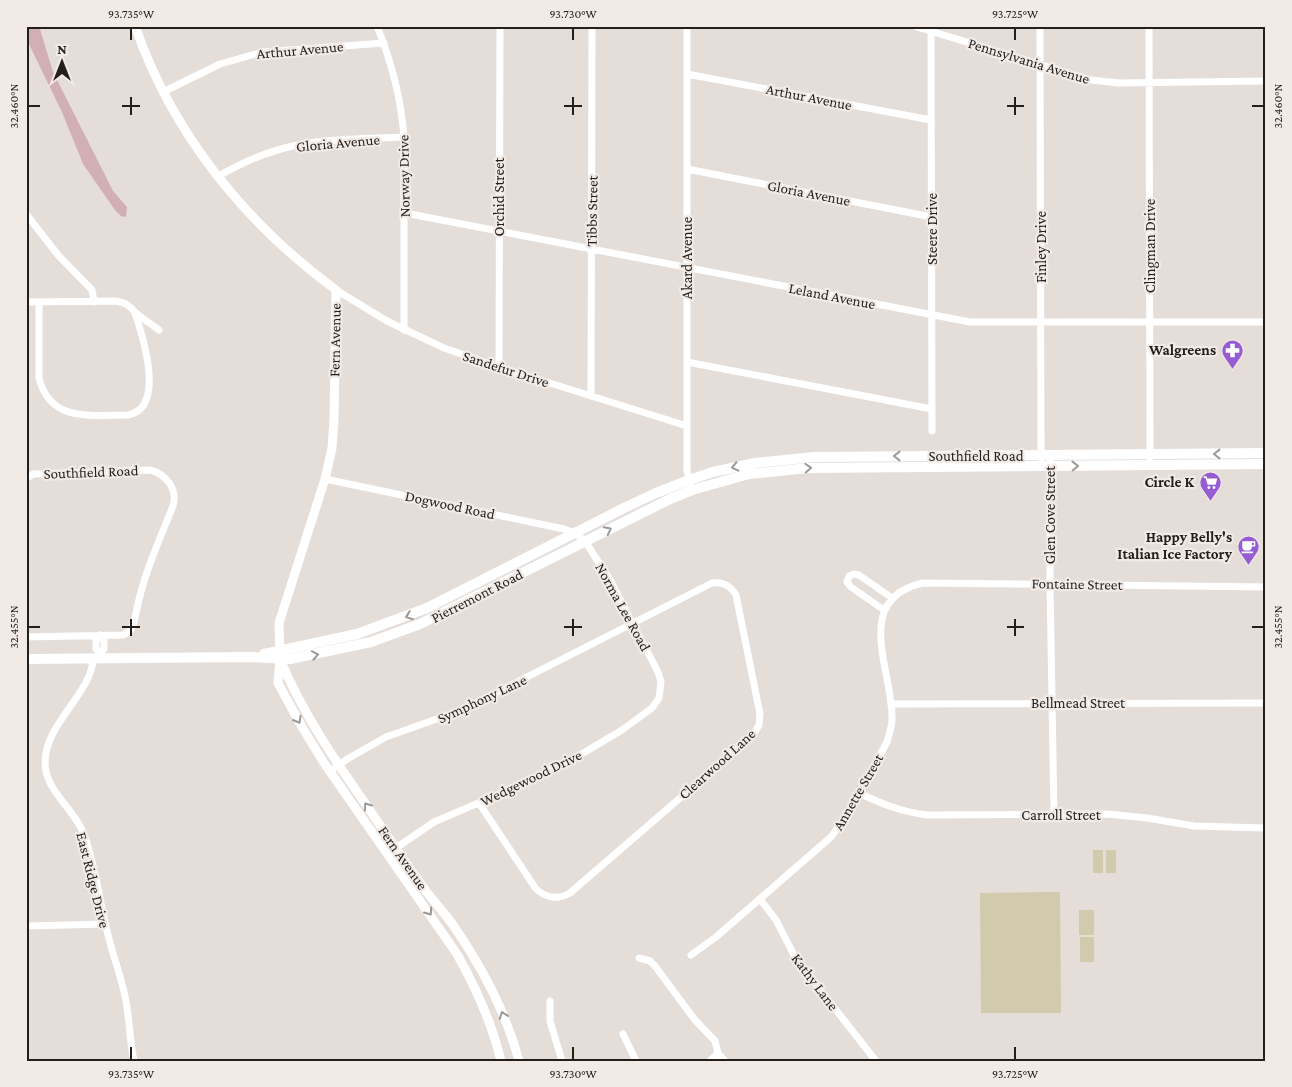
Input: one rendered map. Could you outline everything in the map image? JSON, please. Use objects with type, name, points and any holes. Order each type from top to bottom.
[{"type":"main road","name":"Southfield Road","points":[[690,485],[740,466],[769,466],[802,458],[859,462],[931,462],[1045,467],[1266,454]]},
{"type":"main road","name":"Southfield Road","points":[[931,462],[1046,455],[1266,464]]},
{"type":"main road","name":"Pierremont Road","points":[[26,659],[98,657],[191,659],[316,655],[371,642],[420,624],[438,609],[545,549],[656,493],[690,485]]},
{"type":"main road","name":"Pierremont Road","points":[[438,609],[551,558],[670,499],[690,485]]},
{"type":"main road","points":[[545,549],[551,558]]},
{"type":"street","name":"Fern Avenue","points":[[135,26],[163,92],[198,150],[217,177],[257,222],[289,252],[336,290],[332,448],[325,479],[279,623],[280,655],[278,684],[330,771],[442,930],[471,979],[486,1015],[501,1061]]},
{"type":"street","name":"Norway Drive","points":[[377,26],[399,94],[404,138],[404,330]]},
{"type":"street","name":"Orchid Street","points":[[499,367],[500,26]]},
{"type":"street","name":"Tibbs Street","points":[[591,396],[592,26]]},
{"type":"street","name":"Akard Avenue","points":[[687,26],[686,471],[690,485]]},
{"type":"street","name":"Pennsylvania Avenue","points":[[914,26],[931,29],[1040,66],[1091,80],[1119,84],[1266,81]]},
{"type":"street","name":"Finley Drive","points":[[1040,26],[1041,322],[1046,455]]},
{"type":"street","name":"Clingman Drive","points":[[1150,26],[1150,460]]},
{"type":"street","name":"Steere Drive","points":[[931,29],[932,431]]},
{"type":"street","name":"Arthur Avenue","points":[[163,92],[220,64],[263,52],[384,44]]},
{"type":"street","name":"Arthur Avenue","points":[[687,74],[931,120]]},
{"type":"street","name":"Gloria Avenue","points":[[217,177],[246,161],[296,145],[331,141],[404,138]]},
{"type":"street","name":"Gloria Avenue","points":[[687,169],[932,217]]},
{"type":"street","name":"Leland Avenue","points":[[405,213],[970,322],[1266,322]]},
{"type":"street","points":[[26,214],[58,255],[92,290],[94,302]]},
{"type":"street","name":"Sandefur Drive","points":[[336,290],[360,306],[404,330],[444,348],[687,426]]},
{"type":"street","points":[[26,302],[124,303],[160,330]]},
{"type":"street","points":[[40,302],[39,378],[41,385],[48,398],[55,405],[63,410],[77,414],[128,415],[136,413],[144,406],[148,393],[148,364],[142,333],[135,312]]},
{"type":"street","points":[[687,362],[932,409]]},
{"type":"street","name":"Glen Cove Street","points":[[1046,455],[1054,815]]},
{"type":"street","name":"Southfield Road","points":[[26,479],[33,474],[150,470],[163,476],[172,487],[175,497],[174,506],[141,588],[132,629],[123,635],[100,635]]},
{"type":"street","name":"Dogwood Road","points":[[325,479],[564,529],[575,533]]},
{"type":"street","name":"Norma Lee Road","points":[[575,533],[585,541],[610,580],[658,672],[661,686]]},
{"type":"street","points":[[884,610],[851,587],[847,582],[849,576],[856,574],[892,598]]},
{"type":"street","name":"Clearwood Lane","points":[[479,803],[536,889],[548,897],[560,898],[570,893],[752,735],[760,722],[760,714],[736,595],[731,588],[725,584],[712,583],[633,624]]},
{"type":"street","name":"Fontaine Street","points":[[892,598],[908,587],[923,583],[1266,587]]},
{"type":"street","name":"Annette Street","points":[[690,955],[716,937],[831,837],[842,823],[859,793],[886,742],[892,720],[880,638],[880,623],[884,610],[892,598]]},
{"type":"street","name":"Symphony Lane","points":[[330,771],[386,737],[462,710],[633,624]]},
{"type":"street","points":[[26,637],[100,635]]},
{"type":"street","name":"East Ridge Drive","points":[[100,635],[104,640],[104,650],[51,737],[45,765],[51,785],[75,819],[84,837],[124,992],[134,1061]]},
{"type":"street","name":"Fern Avenue","points":[[280,655],[288,678],[338,765],[431,898],[454,926],[481,969],[500,1005],[519,1061]]},
{"type":"street","name":"Wedgewood Drive","points":[[387,854],[434,822],[549,771],[622,730],[655,705],[659,698],[661,686]]},
{"type":"street","name":"Bellmead Street","points":[[891,704],[1266,704]]},
{"type":"street","name":"Carroll Street","points":[[859,793],[901,811],[927,815],[1133,816],[1194,826],[1266,828]]},
{"type":"street","name":"Kathy Lane","points":[[760,899],[779,926],[796,959],[876,1061]]},
{"type":"street","points":[[26,926],[105,924]]},
{"type":"street","points":[[639,958],[650,961],[664,977],[695,1020],[715,1042],[718,1052],[725,1061]]},
{"type":"street","points":[[550,1001],[550,1021],[562,1061]]},
{"type":"street","points":[[623,1034],[636,1061]]},
{"type":"street","points":[[710,1061],[718,1052]]},
{"type":"shaded area","points":[[26,26],[39,26],[53,72],[113,191],[127,207],[126,217],[121,216],[115,210],[83,164],[62,112],[26,38]]},
{"type":"shaded area","points":[[1093,850],[1103,850],[1103,873],[1093,873]]},
{"type":"shaded area","points":[[1106,850],[1116,850],[1116,873],[1106,873]]},
{"type":"shaded area","points":[[1060,892],[1061,1013],[981,1013],[980,893]]},
{"type":"shaded area","points":[[1079,910],[1094,910],[1094,935],[1079,935]]},
{"type":"shaded area","points":[[1080,937],[1094,937],[1094,962],[1080,962]]},
{"type":"place","name":"Walgreens","points":[[1232,369]]},
{"type":"place","name":"Circle K","points":[[1210,501]]},
{"type":"place","name":"Happy Belly's Italian Ice Factory","points":[[1248,565]]}]
